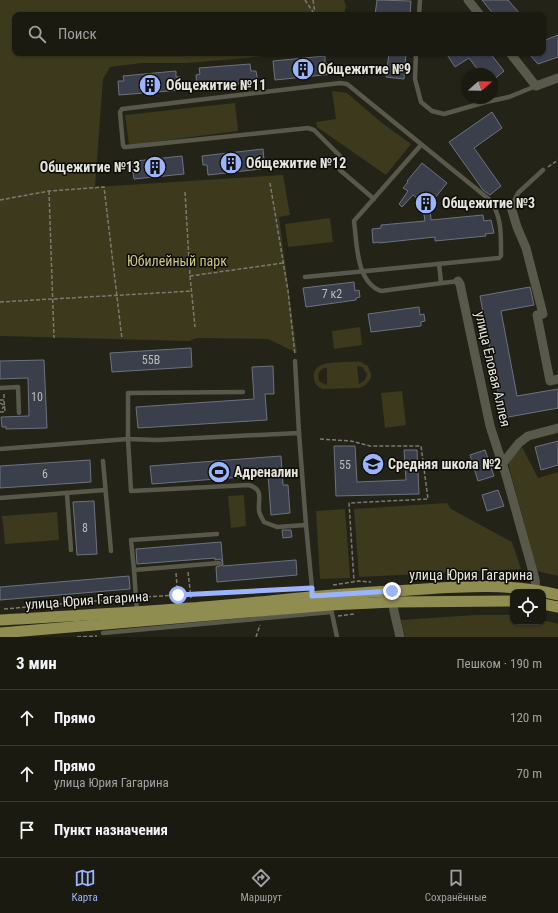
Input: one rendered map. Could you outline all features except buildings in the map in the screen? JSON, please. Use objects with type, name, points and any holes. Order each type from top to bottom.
[{"type":"main road","name":"улица Юрия Гагарина","points":[[0,620],[192,608],[312,596],[392,591],[466,587],[504,587],[520,589]]},
{"type":"main road","name":"улица Юрия Гагарина","points":[[546,593],[558,595]]},
{"type":"main road","name":"улица Юрия Гагарина","points":[[0,633],[103,632],[393,602],[510,600]]},
{"type":"main road","points":[[546,605],[558,607]]},
{"type":"street","points":[[468,0],[478,12]]},
{"type":"street","points":[[512,56],[536,86],[558,78]]},
{"type":"street","points":[[511,207],[526,248],[543,314],[537,315],[550,381],[558,379]]},
{"type":"street","name":"улица Еловая Аллея","points":[[458,281],[460,284],[490,426],[503,463],[535,579],[536,589]]},
{"type":"street","name":"улица Еловая Аллея","points":[[503,463],[519,443],[528,436],[558,428]]},
{"type":"street","points":[[392,591],[400,637]]},
{"type":"lane","points":[[419,12],[420,0]]},
{"type":"lane","points":[[416,56],[415,79],[421,102],[432,111],[444,114],[509,97],[536,86]]},
{"type":"lane","points":[[305,277],[499,258],[501,256],[501,228],[496,208],[490,200],[347,84],[340,83],[122,109],[120,112],[123,144],[126,148],[308,128],[314,130],[341,158]]},
{"type":"lane","points":[[421,145],[354,221],[362,272],[373,288],[381,291],[458,281]]},
{"type":"lane","points":[[340,170],[374,199]]},
{"type":"lane","points":[[511,207],[518,193],[543,170]]},
{"type":"lane","points":[[439,264],[441,282]]},
{"type":"lane","points":[[295,361],[299,433],[312,596]]},
{"type":"lane","points":[[2,388],[18,387],[19,413]]},
{"type":"lane","points":[[243,392],[128,393],[128,439],[131,491],[249,485],[256,487],[259,493],[259,512],[264,522],[277,527],[306,526]]},
{"type":"lane","points":[[0,449],[128,439],[157,440],[299,433]]},
{"type":"lane","points":[[103,461],[111,551]]},
{"type":"lane","points":[[0,498],[105,490]]},
{"type":"lane","points":[[67,494],[71,550]]},
{"type":"lane","points":[[137,612],[131,540],[217,534]]},
{"type":"lane","points":[[134,570],[219,563]]},
{"type":"lane","points":[[331,609],[337,637]]},
{"type":"path","points":[[305,0],[313,12]]},
{"type":"path","points":[[313,0],[315,12]]},
{"type":"path","points":[[543,170],[558,160]]},
{"type":"path","points":[[270,182],[292,319],[295,361]]},
{"type":"path","points":[[0,200],[49,191],[104,187],[118,295],[122,339]]},
{"type":"path","points":[[49,191],[54,338]]},
{"type":"path","points":[[185,192],[190,276],[195,327]]},
{"type":"path","points":[[190,276],[283,263]]},
{"type":"path","points":[[0,302],[192,291]]},
{"type":"path","points":[[0,411],[5,412],[2,388]]},
{"type":"path","points":[[0,401],[4,400]]},
{"type":"path","points":[[0,401],[5,406]]},
{"type":"path","points":[[0,411],[5,406]]},
{"type":"path","points":[[320,439],[351,441],[370,446],[422,446],[428,499],[349,503],[354,581]]},
{"type":"path","points":[[188,566],[190,594]]},
{"type":"path","points":[[175,567],[178,595]]},
{"type":"path","points":[[333,584],[354,581],[372,582]]},
{"type":"path","points":[[0,610],[136,597],[282,589]]},
{"type":"path","points":[[256,637],[261,622]]},
{"type":"green space","name":"Юбилейный парк","points":[[0,0],[344,0],[346,6],[345,12],[12,12],[12,56],[263,56],[187,63],[142,63],[110,67],[103,79],[95,187],[283,175],[290,215],[279,217],[297,353],[268,339],[197,338],[189,341],[0,336]]},
{"type":"green space","points":[[332,91],[347,93],[382,123],[411,144],[386,175],[317,127],[316,122],[336,119]]},
{"type":"green space","points":[[235,103],[238,131],[129,145],[125,115]]},
{"type":"green space","points":[[330,218],[333,242],[288,247],[285,224]]},
{"type":"green space","points":[[360,327],[362,345],[334,349],[332,331]]},
{"type":"green space","points":[[361,362],[368,366],[371,374],[371,378],[366,385],[359,388],[323,389],[315,382],[314,373],[319,366],[323,364]],"holes":[[[357,366],[362,367],[367,374],[365,380],[359,384]],[[324,368],[327,368],[327,385],[320,382],[319,378],[319,372]]]},
{"type":"green space","points":[[402,391],[406,425],[385,428],[381,393]]},
{"type":"green space","points":[[522,447],[538,478],[558,472],[558,576],[537,571],[508,463]]},
{"type":"green space","points":[[244,495],[246,526],[231,528],[228,496]]},
{"type":"green space","points":[[447,503],[451,509],[512,542],[521,569],[359,577],[354,509]]},
{"type":"green space","points":[[345,509],[350,578],[320,579],[316,511]]},
{"type":"green space","points":[[57,512],[59,540],[5,544],[2,516]]},
{"type":"green space","points":[[475,615],[510,615],[510,625],[546,625],[546,621],[558,624],[558,637],[405,637],[401,620]]},
{"type":"place","name":"Общежитие №9","points":[[303,69]]},
{"type":"place","name":"Общежитие №11","points":[[150,85]]},
{"type":"place","name":"Общежитие №12","points":[[231,163]]},
{"type":"place","name":"Общежитие №13","points":[[155,167]]},
{"type":"place","name":"Общежитие №3","points":[[426,203]]},
{"type":"place","name":"Средняя школа №2","points":[[373,464]]},
{"type":"place","name":"Адреналин","points":[[219,472]]},
{"type":"route","points":[[178,595],[312,588],[312,596],[392,591]]}]
